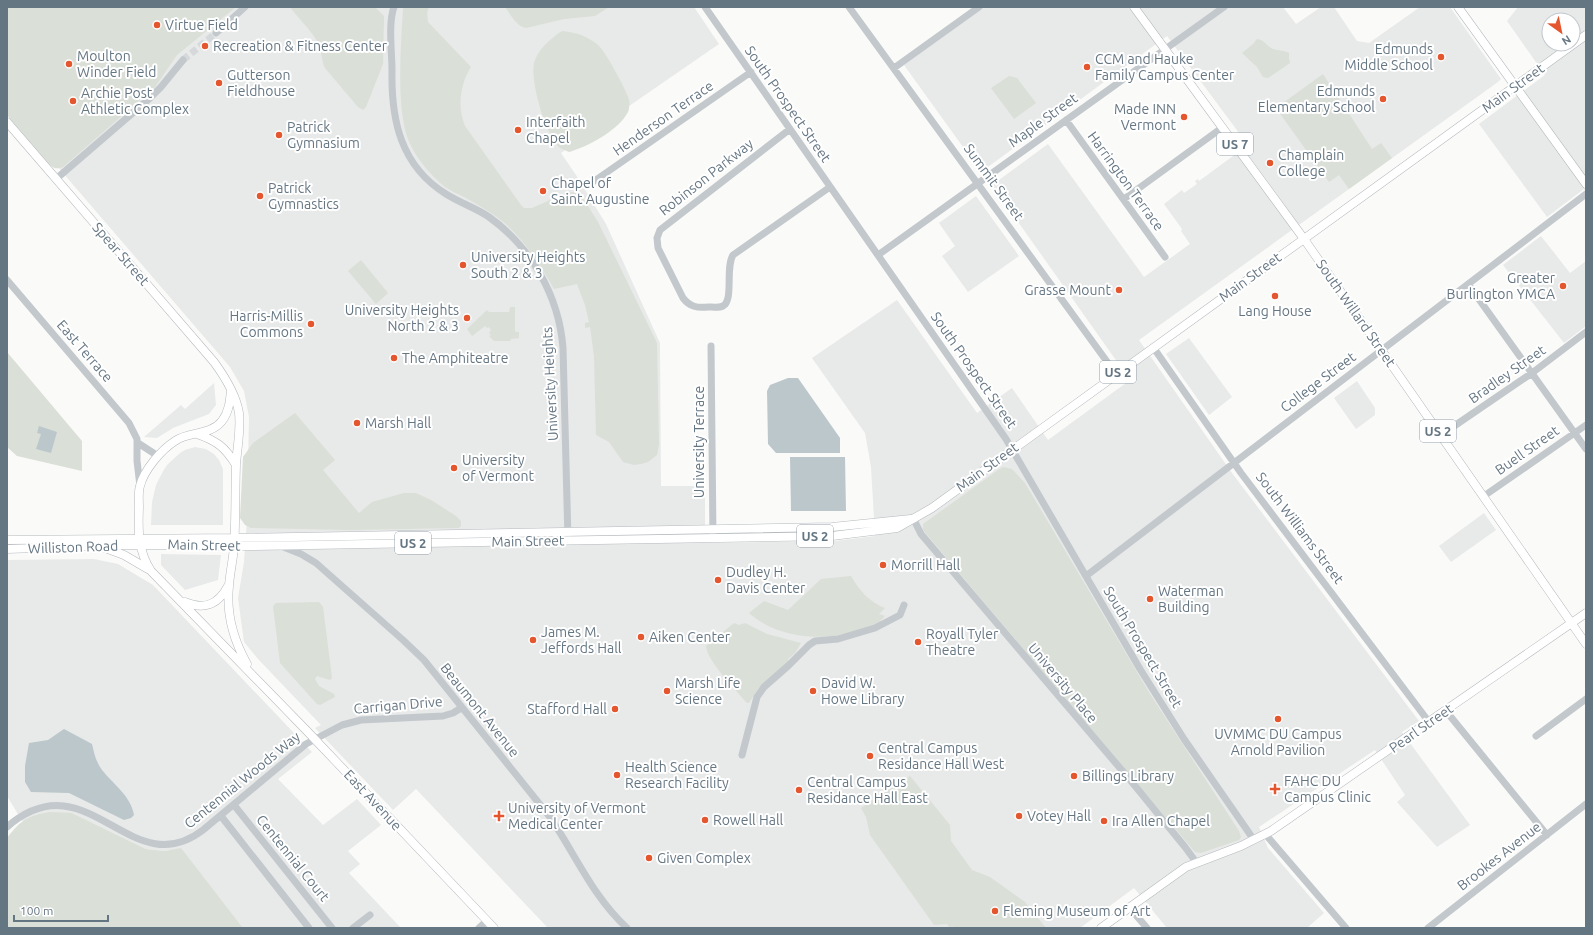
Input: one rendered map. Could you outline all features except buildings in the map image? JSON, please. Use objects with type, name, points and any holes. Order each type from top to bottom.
[{"type":"main road","name":"South Willard Street","points":[[1134,7],[1304,239],[1572,623]]},
{"type":"main road","points":[[1458,7],[1586,184]]},
{"type":"main road","name":"Main Street","points":[[139,541],[234,542],[713,534],[832,527],[913,518],[932,508],[1586,35]]},
{"type":"main road","name":"Spear Street","points":[[7,122],[214,362],[227,381],[238,413],[234,542]]},
{"type":"main road","points":[[139,541],[140,486],[150,467],[158,456],[176,440],[187,435],[208,430],[221,422],[227,413],[231,390]]},
{"type":"main road","points":[[196,434],[214,441],[223,447],[236,465]]},
{"type":"main road","name":"Main Street","points":[[234,542],[277,545],[568,536]]},
{"type":"main road","name":"Williston Road","points":[[7,540],[139,541]]},
{"type":"main road","name":"East Avenue","points":[[139,541],[144,561],[152,571],[252,673],[494,928]]},
{"type":"main road","name":"Williston Road","points":[[7,549],[99,546],[139,541]]},
{"type":"main road","name":"East Avenue","points":[[234,542],[228,586],[228,608],[232,630],[238,649],[252,673]]},
{"type":"main road","points":[[99,546],[124,555],[152,571]]},
{"type":"main road","points":[[181,601],[193,606],[210,604],[221,597],[228,586]]},
{"type":"main road","name":"Pearl Street","points":[[1101,928],[1173,875],[1196,862],[1266,835],[1586,613]]},
{"type":"main road","name":"US 2","points":[[1572,623],[1586,644]]},
{"type":"street","points":[[216,33],[245,7]]},
{"type":"street","name":"University Heights","points":[[394,7],[391,17],[391,76],[393,107],[397,130],[405,150],[422,173],[440,190],[481,212],[506,232],[536,268],[546,284],[556,307],[564,348],[568,536]]},
{"type":"street","name":"South Prospect Street","points":[[705,7],[1012,449],[1168,714],[1254,840]]},
{"type":"street","name":"Summit Street","points":[[849,7],[1116,374]]},
{"type":"street","points":[[894,68],[979,7]]},
{"type":"street","name":"Maple Street","points":[[878,255],[1224,7]]},
{"type":"street","points":[[56,179],[150,98],[183,60]]},
{"type":"street","name":"Henderson Terrace","points":[[590,184],[751,72]]},
{"type":"street","name":"Harrington Terrace","points":[[1066,120],[1165,257]]},
{"type":"street","points":[[1124,199],[1223,127]]},
{"type":"street","name":"Robinson Parkway","points":[[790,129],[660,230],[657,238],[658,248],[683,298],[688,304],[694,307],[720,307],[724,305],[728,298],[729,265],[733,255],[830,187]]},
{"type":"street","name":"College Street","points":[[1086,576],[1586,194]]},
{"type":"street","name":"East Terrace","points":[[7,280],[121,412],[133,429],[138,443],[137,461],[140,486]]},
{"type":"street","points":[[1468,284],[1586,449]]},
{"type":"street","name":"Bradley Street","points":[[1442,435],[1532,373],[1586,332]]},
{"type":"street","name":"University Terrace","points":[[711,346],[713,534]]},
{"type":"street","name":"South Williams Street","points":[[1153,347],[1234,463],[1429,722]]},
{"type":"street","name":"Buell Street","points":[[1484,496],[1586,425]]},
{"type":"street","points":[[138,443],[158,456]]},
{"type":"street","name":"University Place","points":[[913,518],[921,534],[1170,829],[1196,862]]},
{"type":"street","name":"Beaumont Avenue","points":[[277,545],[301,554],[316,563],[424,660],[550,817],[567,842],[584,874],[604,902],[626,928]]},
{"type":"street","points":[[742,755],[757,696],[764,687],[809,645],[815,640],[838,639],[875,628],[900,615],[904,605]]},
{"type":"street","points":[[1536,736],[1586,699]]},
{"type":"street","name":"Carrigan Drive","points":[[315,739],[353,721],[438,717],[448,715],[461,708]]},
{"type":"street","points":[[1446,710],[1547,835]]},
{"type":"street","name":"Centennial Woods Way","points":[[7,828],[23,815],[34,810],[45,806],[62,806],[86,811],[146,842],[165,845],[181,842],[193,836],[221,816],[296,752],[315,739]]},
{"type":"street","name":"Brookes Avenue","points":[[1428,928],[1586,804]]},
{"type":"street","name":"Centennial Court","points":[[234,805],[332,928]]},
{"type":"street","points":[[221,816],[309,928]]},
{"type":"street","points":[[1266,835],[1346,928]]},
{"type":"street","points":[[1129,907],[1147,928]]},
{"type":"street","points":[[353,928],[370,915]]},
{"type":"street","points":[[478,928],[487,920]]},
{"type":"shaded area","name":"University of Vermont","points":[[7,7],[694,7],[719,44],[561,153],[606,224],[660,343],[661,486],[705,486],[705,543],[835,541],[875,536],[871,467],[865,433],[812,358],[897,300],[977,413],[1012,388],[1048,440],[1130,380],[992,185],[1048,144],[1144,277],[1190,244],[1181,231],[1182,229],[1164,204],[1182,190],[1184,193],[1197,184],[1195,181],[1198,179],[1199,181],[1248,145],[1167,36],[981,172],[904,65],[984,7],[1283,7],[1296,24],[1321,7],[1334,7],[1357,41],[1369,43],[1420,7],[1450,7],[1501,79],[1139,340],[1232,473],[1419,721],[1402,732],[1470,825],[1437,847],[1397,802],[1405,795],[1375,750],[1259,827],[1268,848],[1324,913],[1307,928],[1167,928],[1134,888],[1080,928],[548,928],[416,789],[393,810],[315,728],[321,725],[259,660],[244,642],[238,598],[244,562],[247,520],[249,417],[244,391],[230,367],[7,108]]},
{"type":"shaded area","name":"Archie Post Athletic Complex","points":[[7,7],[236,7],[177,55],[155,87],[63,167],[54,168],[7,115]]},
{"type":"shaded area","points":[[290,7],[375,7],[384,16],[383,64],[366,107],[363,110],[358,107],[325,68],[317,41]]},
{"type":"shaded area","points":[[404,7],[429,7],[427,13],[428,22],[471,67],[464,81],[460,103],[465,126],[521,205],[524,208],[532,208],[566,193],[576,192],[581,195],[598,222],[657,343],[659,444],[657,455],[648,462],[634,465],[623,462],[609,442],[596,435],[594,356],[590,327],[585,328],[585,323],[589,322],[585,305],[577,284],[554,289],[533,255],[521,239],[507,225],[481,206],[445,187],[424,165],[411,146],[404,126],[400,76]]},
{"type":"shaded area","points":[[505,7],[609,7],[595,16],[564,19],[526,28],[517,23]]},
{"type":"shaded area","points":[[1518,7],[1586,7],[1586,191],[1584,189],[1547,217],[1479,124],[1545,75],[1507,21]]},
{"type":"shaded area","points":[[562,31],[581,35],[601,48],[625,89],[629,100],[628,111],[624,119],[618,125],[593,142],[569,152],[560,148],[549,132],[540,108],[533,72],[534,63],[538,53],[549,41]]},
{"type":"shaded area","points":[[1257,39],[1273,49],[1289,53],[1290,63],[1268,78],[1263,77],[1257,67],[1242,53]]},
{"type":"shaded area","points":[[1323,74],[1372,149],[1381,143],[1392,158],[1349,189],[1339,175],[1329,182],[1276,108]]},
{"type":"shaded area","points":[[1009,76],[1017,78],[1036,103],[1014,119],[991,88]]},
{"type":"shaded area","points":[[976,196],[1019,256],[968,292],[942,256],[955,246],[939,223]]},
{"type":"shaded area","points":[[1541,236],[1570,273],[1586,261],[1586,326],[1564,343],[1503,265]]},
{"type":"shaded area","points":[[361,260],[388,293],[376,304],[348,271]]},
{"type":"shaded area","points":[[510,307],[515,307],[515,331],[519,332],[519,338],[511,339],[510,341],[494,341],[489,336],[491,335],[489,333],[491,330],[489,327],[487,328],[485,326],[472,336],[467,329],[487,310],[489,312],[509,312]]},
{"type":"shaded area","points":[[1189,338],[1232,397],[1209,415],[1166,354]]},
{"type":"shaded area","points":[[7,352],[82,441],[82,471],[17,456],[7,447]]},
{"type":"shaded area","points":[[788,378],[798,378],[840,438],[840,453],[776,453],[768,444],[767,391],[770,385]]},
{"type":"shaded area","points":[[1357,381],[1375,408],[1375,415],[1356,429],[1334,398]]},
{"type":"shaded area","points":[[214,383],[216,405],[209,414],[173,428],[157,438],[144,437],[181,405],[185,409]]},
{"type":"shaded area","points":[[295,413],[335,460],[323,470],[359,513],[372,502],[404,493],[416,493],[431,500],[456,516],[461,521],[461,526],[459,528],[350,530],[251,528],[245,525],[240,518],[243,457],[253,443]]},
{"type":"shaded area","points":[[39,426],[57,432],[51,453],[36,449],[41,434],[37,433]]},
{"type":"shaded area","points":[[195,447],[206,449],[214,454],[219,460],[223,469],[223,525],[151,525],[152,502],[156,485],[162,473],[167,465],[180,453]]},
{"type":"shaded area","points":[[790,457],[845,457],[846,511],[791,511]]},
{"type":"shaded area","points":[[1003,467],[1012,469],[1025,483],[1150,694],[1239,831],[1241,837],[1239,840],[1201,853],[1195,852],[923,530],[923,524]]},
{"type":"shaded area","points":[[1484,513],[1496,530],[1451,562],[1439,546]]},
{"type":"shaded area","points":[[161,554],[221,555],[218,580],[185,590],[161,565]]},
{"type":"shaded area","points":[[94,559],[118,564],[153,585],[312,752],[278,779],[323,825],[357,799],[381,825],[348,851],[360,864],[349,873],[401,928],[243,928],[181,849],[165,851],[146,849],[72,813],[22,821],[7,796],[7,560]]},
{"type":"shaded area","points":[[851,576],[865,595],[874,603],[885,608],[879,614],[885,616],[880,621],[882,622],[850,633],[824,637],[810,637],[784,632],[771,627],[749,613],[764,601],[788,610],[821,579]]},
{"type":"shaded area","points":[[319,602],[323,607],[332,678],[330,680],[317,676],[315,679],[319,686],[334,694],[335,697],[320,705],[317,704],[280,663],[273,606],[276,603]]},
{"type":"shaded area","points":[[734,623],[739,625],[745,623],[767,634],[801,643],[795,653],[788,659],[788,662],[758,689],[749,703],[747,703],[729,683],[711,659],[706,646]]},
{"type":"shaded area","points":[[64,729],[92,744],[100,767],[129,802],[134,815],[131,818],[124,820],[69,793],[31,792],[25,782],[25,766],[29,743],[48,740]]},
{"type":"shaded area","points":[[910,776],[950,825],[951,841],[972,870],[990,877],[1025,902],[1046,928],[954,928],[952,926],[950,928],[947,924],[934,925],[870,835],[866,817],[861,808]]},
{"type":"shaded area","points":[[50,812],[72,813],[146,849],[165,851],[181,848],[243,928],[7,928],[7,838],[16,827],[25,820],[36,815]]},
{"type":"tunnel","points":[[183,60],[216,33]]},
{"type":"place","name":"Virtue Field","points":[[157,25]]},
{"type":"place","name":"Recreation & Fitness Center","points":[[205,46]]},
{"type":"place","name":"Edmunds Middle School","points":[[1441,57]]},
{"type":"place","name":"Moulton Winder Field","points":[[69,64]]},
{"type":"place","name":"CCM and Hauke Family Campus Center","points":[[1087,67]]},
{"type":"place","name":"Gutterson Fieldhouse","points":[[219,83]]},
{"type":"place","name":"Edmunds Elementary School","points":[[1383,99]]},
{"type":"place","name":"Archie Post Athletic Complex","points":[[73,101]]},
{"type":"place","name":"Made INN Vermont","points":[[1184,117]]},
{"type":"place","name":"Interfaith Chapel","points":[[518,130]]},
{"type":"place","name":"Patrick Gymnasium","points":[[279,135]]},
{"type":"place","name":"Champlain College","points":[[1270,163]]},
{"type":"place","name":"Chapel of Saint Augustine","points":[[543,191]]},
{"type":"place","name":"Patrick Gymnastics","points":[[260,196]]},
{"type":"place","name":"University Heights South 2 & 3","points":[[463,265]]},
{"type":"place","name":"Greater Burlington YMCA","points":[[1563,286]]},
{"type":"place","name":"Grasse Mount","points":[[1119,290]]},
{"type":"place","name":"Lang House","points":[[1275,296]]},
{"type":"place","name":"University Heights North 2 & 3","points":[[467,318]]},
{"type":"place","name":"Harris-Millis Commons","points":[[311,324]]},
{"type":"place","name":"The Amphiteatre","points":[[394,358]]},
{"type":"place","name":"Marsh Hall","points":[[357,423]]},
{"type":"place","name":"University of Vermont","points":[[454,468]]},
{"type":"place","name":"Morrill Hall","points":[[883,565]]},
{"type":"place","name":"Dudley H. Davis Center","points":[[718,580]]},
{"type":"place","name":"Waterman Building","points":[[1150,599]]},
{"type":"place","name":"Aiken Center","points":[[641,637]]},
{"type":"place","name":"James M. Jeffords Hall","points":[[533,640]]},
{"type":"place","name":"Royall Tyler Theatre","points":[[918,642]]},
{"type":"place","name":"Marsh Life Science","points":[[667,691]]},
{"type":"place","name":"David W. Howe Library","points":[[813,691]]},
{"type":"place","name":"Stafford Hall","points":[[615,709]]},
{"type":"place","name":"UVMMC DU Campus Arnold Pavilion","points":[[1278,719]]},
{"type":"place","name":"Central Campus Residance Hall West","points":[[870,756]]},
{"type":"place","name":"Health Science Research Facility","points":[[617,775]]},
{"type":"place","name":"Billings Library","points":[[1074,776]]},
{"type":"place","name":"FAHC DU Campus Clinic","points":[[1275,789]]},
{"type":"place","name":"Central Campus Residance Hall East","points":[[799,790]]},
{"type":"place","name":"University of Vermont Medical Center","points":[[499,816]]},
{"type":"place","name":"Votey Hall","points":[[1019,816]]},
{"type":"place","name":"Rowell Hall","points":[[705,820]]},
{"type":"place","name":"Ira Allen Chapel","points":[[1104,821]]},
{"type":"place","name":"Given Complex","points":[[649,858]]},
{"type":"place","name":"Fleming Museum of Art","points":[[995,911]]}]
